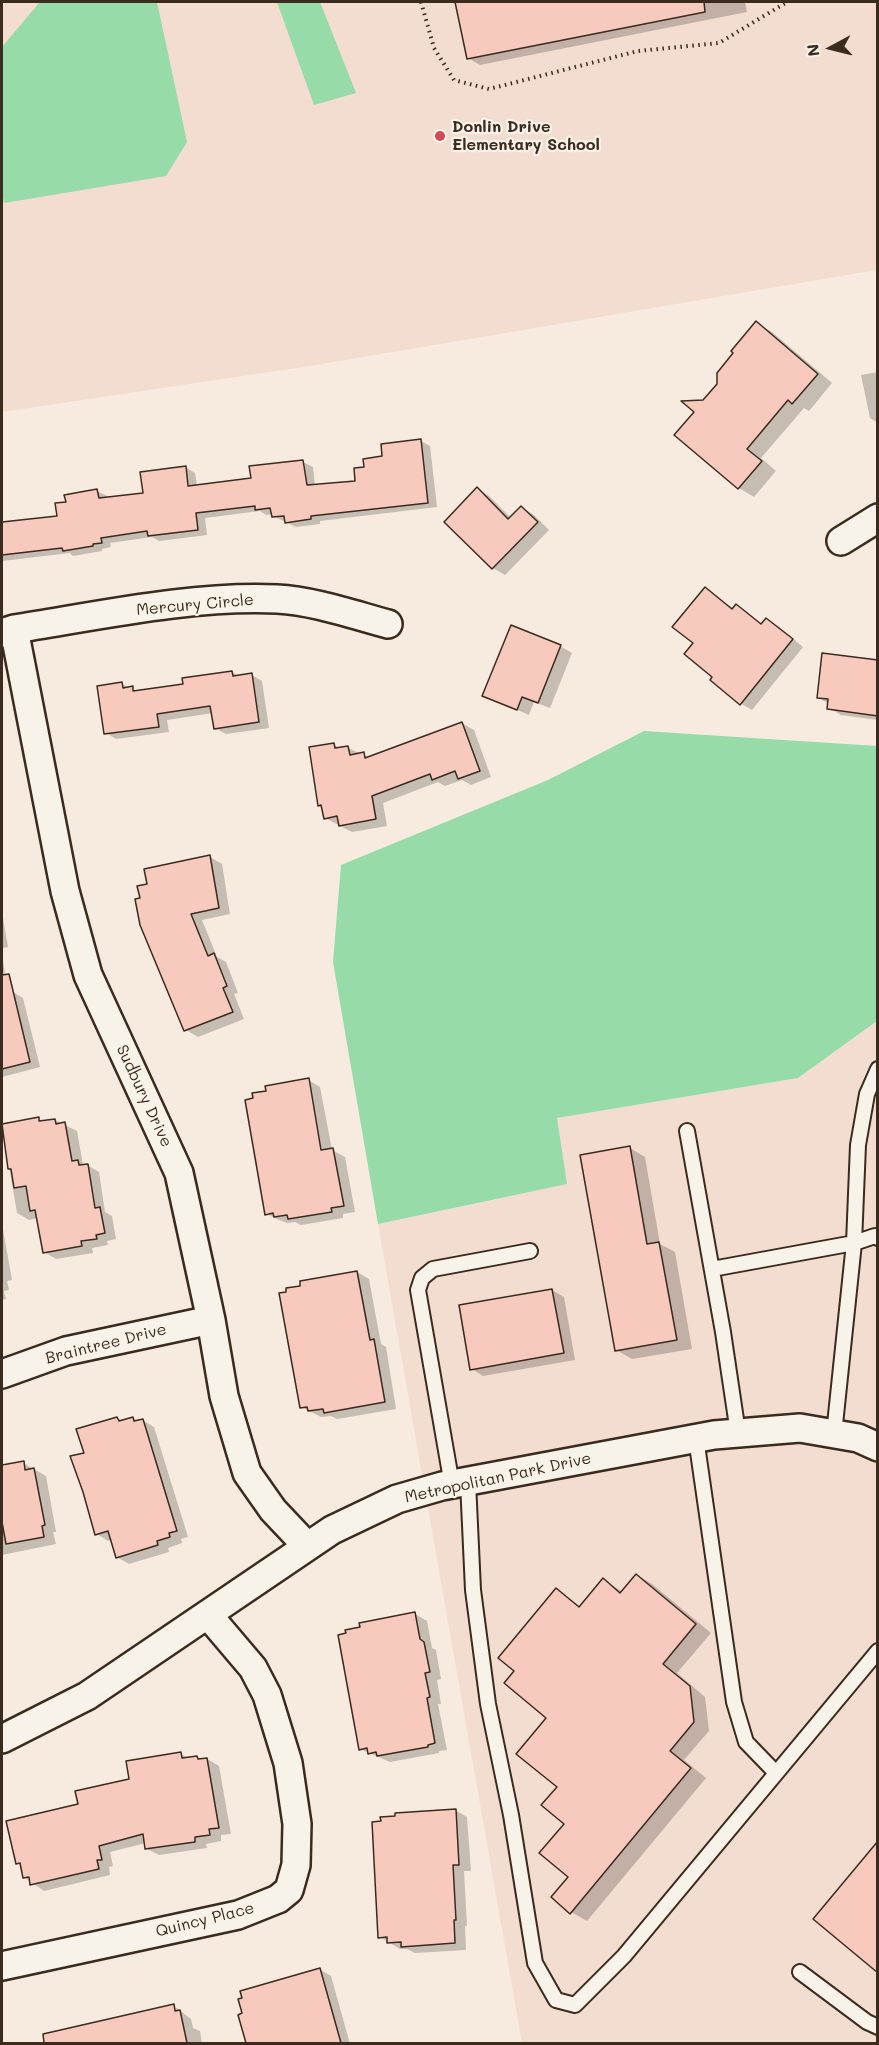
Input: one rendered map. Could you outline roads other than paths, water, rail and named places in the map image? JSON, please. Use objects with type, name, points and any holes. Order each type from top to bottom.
[{"type":"street","points":[[841,541],[878,518]]},
{"type":"street","name":"Mercury Circle","points":[[8,631],[162,606],[238,599],[278,599],[313,603],[388,624]]},
{"type":"street","name":"Sudbury Drive","points":[[8,631],[65,891],[88,975],[179,1173],[211,1320],[224,1396],[247,1473],[273,1510],[308,1546]]},
{"type":"street","name":"Braintree Drive","points":[[2,1374],[66,1351],[211,1320]]},
{"type":"street","name":"Metropolitan Park Drive","points":[[2,1739],[87,1696],[332,1530],[397,1499],[460,1483],[696,1438],[738,1433],[800,1428],[858,1438],[878,1447]]},
{"type":"street","name":"Quincy Place","points":[[2,1966],[238,1915],[278,1899],[289,1890],[296,1865],[297,1824],[288,1763],[267,1695],[253,1668],[208,1615]]},
{"type":"lane","points":[[834,1434],[854,1243],[858,1145],[867,1094],[878,1069]]},
{"type":"lane","points":[[687,1131],[738,1433]]},
{"type":"lane","points":[[712,1269],[854,1243],[875,1236],[878,1238]]},
{"type":"lane","points":[[530,1251],[433,1269],[423,1278],[418,1290],[460,1483],[489,1704],[511,1815],[535,1963],[556,2000],[575,2005],[624,1956],[878,1651]]},
{"type":"lane","points":[[696,1438],[734,1702],[746,1742],[776,1773]]},
{"type":"lane","points":[[800,1972],[867,2022],[878,2027]]},
{"type":"place","name":"Donlin Drive Elementary School","points":[[440,136]]}]
